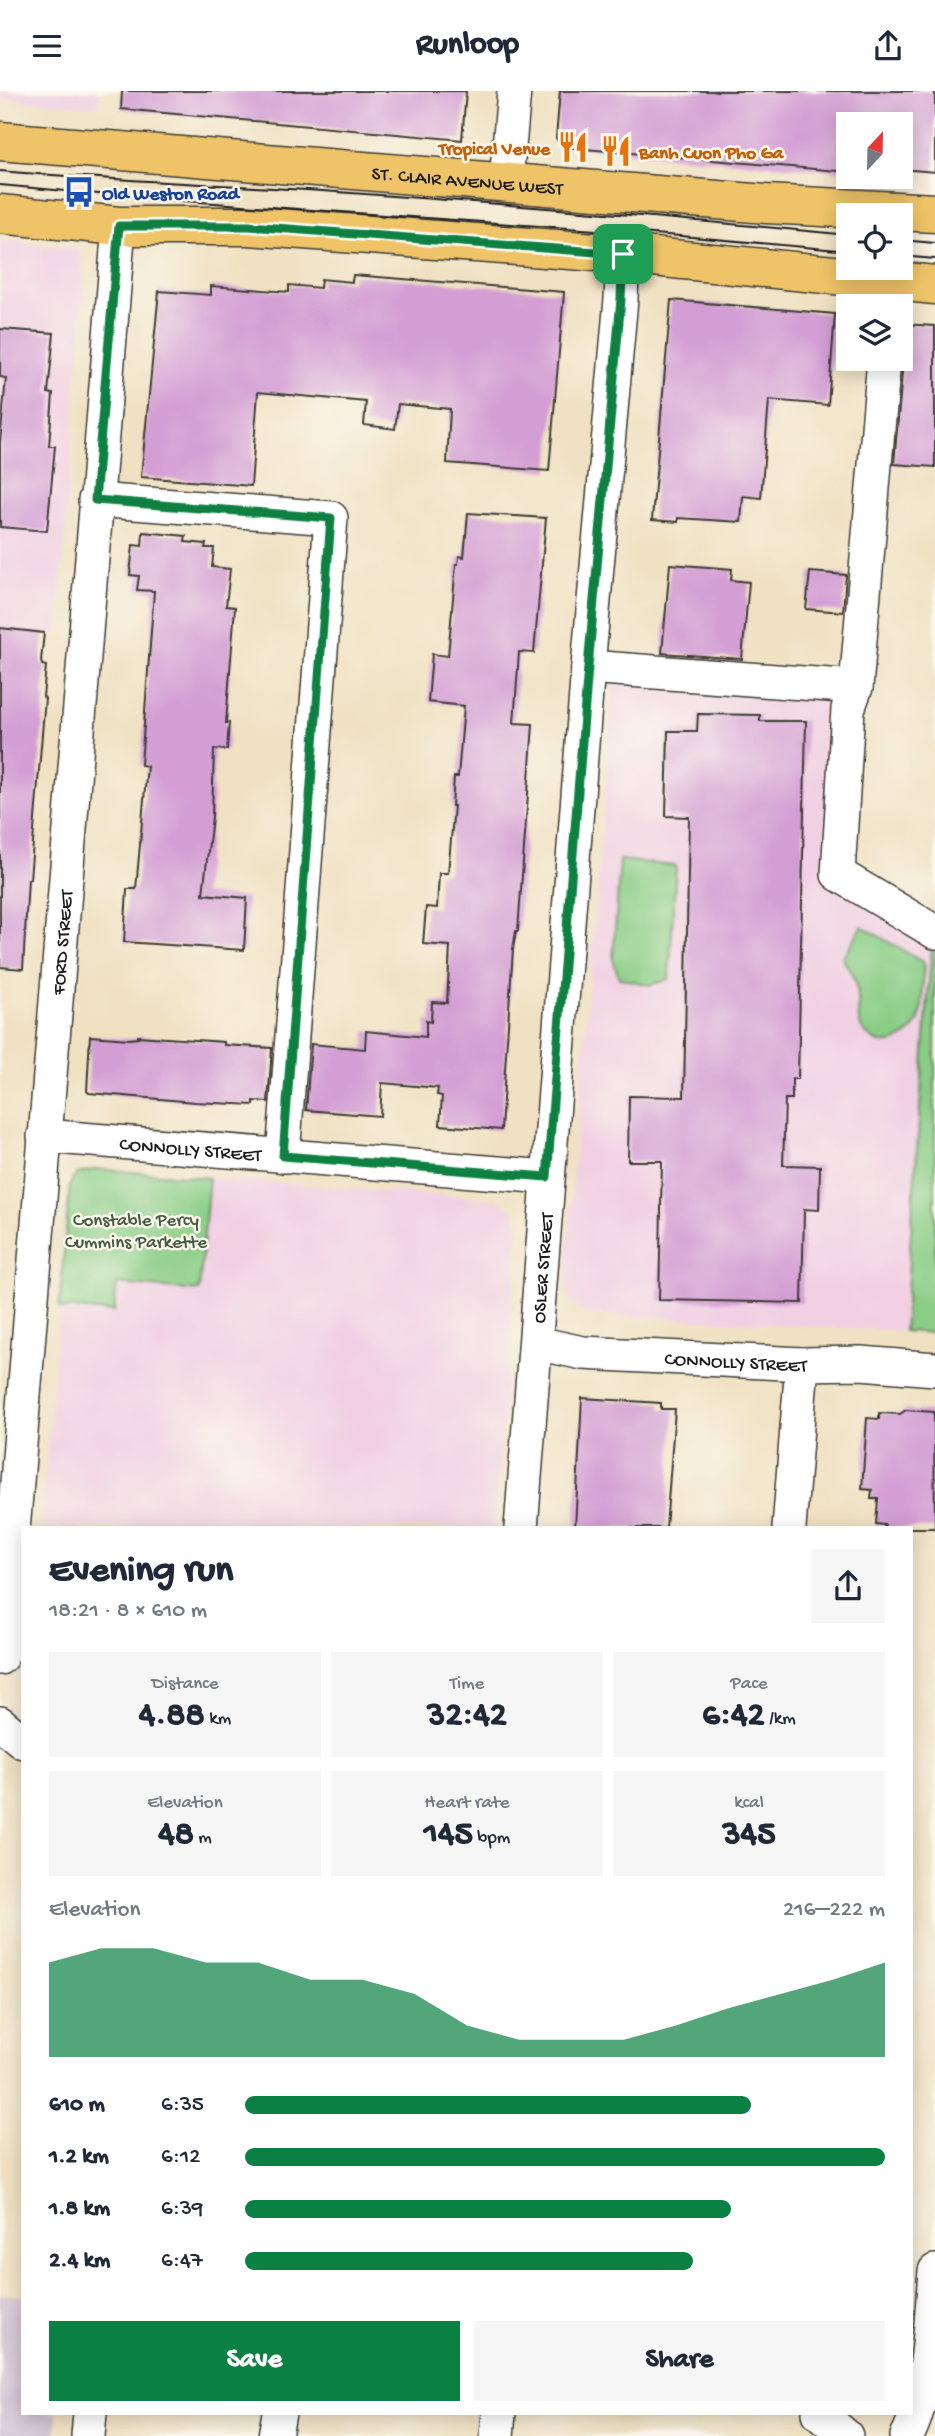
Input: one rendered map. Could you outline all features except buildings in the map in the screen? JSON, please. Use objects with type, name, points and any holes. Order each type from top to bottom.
[{"type":"main road","name":"ST. CLAIR AVENUE WEST","points":[[0,142],[766,204],[935,213]]},
{"type":"main road","points":[[0,214],[119,226],[249,226],[623,254],[889,293],[935,285]]},
{"type":"street","points":[[506,181],[514,91]]},
{"type":"street","name":"FORD STREET","points":[[0,1658],[3,1654],[119,226]]},
{"type":"street","name":"OSLER STREET","points":[[521,1526],[623,254]]},
{"type":"street","points":[[883,371],[856,687],[848,709],[838,874],[935,932]]},
{"type":"street","points":[[95,500],[331,518],[283,1156]]},
{"type":"street","points":[[588,667],[856,687]]},
{"type":"street","name":"CONNOLLY STREET","points":[[44,1136],[547,1177]]},
{"type":"street","name":"CONNOLLY STREET","points":[[536,1343],[583,1353],[802,1364],[861,1363],[935,1369]]},
{"type":"street","points":[[789,1526],[802,1364]]},
{"type":"street","points":[[0,1723],[21,1740]]},
{"type":"street","points":[[907,2436],[919,2409],[933,2320],[935,2271]]},
{"type":"street","points":[[88,2436],[90,2415]]},
{"type":"street","points":[[275,2436],[279,2415]]},
{"type":"street","points":[[497,2436],[499,2415]]},
{"type":"street","points":[[821,2415],[846,2436]]},
{"type":"shaded area","points":[[0,91],[100,91],[98,107],[0,98]]},
{"type":"shaded area","points":[[0,240],[79,249],[84,281],[57,635],[0,628]]},
{"type":"shaded area","points":[[614,681],[836,700],[824,882],[932,940],[904,1331],[586,1314],[570,1302],[566,1292],[566,1264]]},
{"type":"shaded area","points":[[209,1178],[493,1199],[511,1207],[519,1222],[494,1526],[41,1526],[59,1308],[114,1312],[117,1284],[199,1291]]},
{"type":"shaded area","points":[[0,2294],[21,2296],[21,2415],[57,2415],[55,2436],[0,2436]]},
{"type":"green space","points":[[620,860],[676,866],[669,979],[650,985],[619,978],[613,959]]},
{"type":"green space","points":[[862,926],[924,963],[918,1023],[912,1031],[892,1043],[877,1041],[862,1027],[856,986],[842,958]]},
{"type":"green space","points":[[932,940],[935,942],[935,1333],[904,1331]]},
{"type":"green space","name":"Constable Percy Cummins Parkette","points":[[97,1169],[209,1178],[199,1291],[117,1284],[114,1312],[59,1308],[70,1184],[77,1174]]},
{"type":"tram line","points":[[0,171],[322,191],[836,234]]},
{"type":"tram line","points":[[0,185],[836,250]]},
{"type":"tram line","points":[[913,241],[935,243]]},
{"type":"tram line","points":[[913,257],[935,259]]},
{"type":"place","name":"Tropical Venue","points":[[573,147]]},
{"type":"place","name":"Banh Cuon Pho Ga","points":[[616,151]]},
{"type":"place","name":"Old Weston Road","points":[[79,192]]},
{"type":"route","points":[[119,226],[249,226],[623,254],[547,1177],[283,1156],[331,518],[95,500],[119,226]]}]
